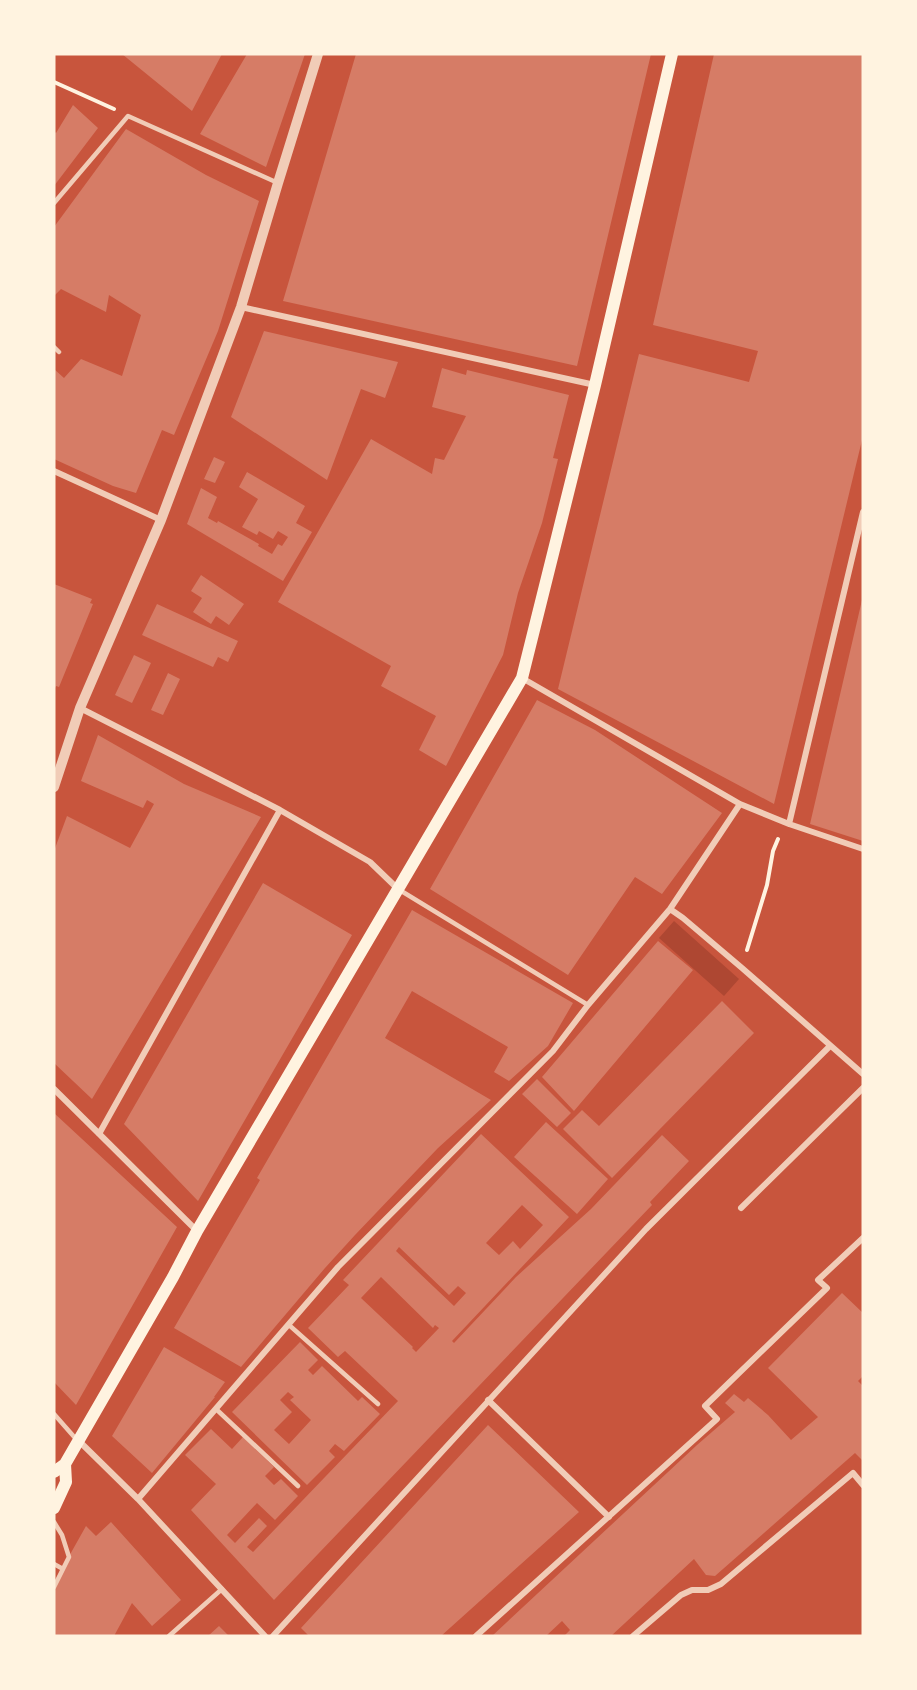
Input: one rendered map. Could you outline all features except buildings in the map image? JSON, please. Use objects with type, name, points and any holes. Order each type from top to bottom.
[{"type":"main road","points":[[54,1472],[65,1464],[197,1232],[522,678],[595,385],[672,54]]},
{"type":"main road","points":[[54,1508],[66,1482],[65,1464]]},
{"type":"street","points":[[54,788],[58,760],[161,520],[241,307],[318,54]]},
{"type":"street","points":[[241,307],[595,385]]},
{"type":"street","points":[[54,471],[161,520]]},
{"type":"street","points":[[789,824],[863,512]]},
{"type":"street","points":[[522,678],[740,804],[789,824],[863,849]]},
{"type":"street","points":[[80,708],[280,810],[370,862],[398,889]]},
{"type":"street","points":[[138,1499],[338,1267],[553,1051],[588,1005],[670,909],[740,804]]},
{"type":"street","points":[[99,1134],[280,810]]},
{"type":"street","points":[[670,909],[742,968],[863,1074]]},
{"type":"street","points":[[273,1636],[646,1228],[830,1046]]},
{"type":"street","points":[[741,1208],[863,1088]]},
{"type":"street","points":[[54,1089],[197,1232]]},
{"type":"street","points":[[476,1636],[717,1419],[705,1406],[827,1288],[818,1280],[863,1238]]},
{"type":"street","points":[[488,1400],[609,1517]]},
{"type":"street","points":[[78,1441],[138,1499],[265,1636]]},
{"type":"street","points":[[633,1636],[681,1595],[692,1590],[708,1590],[721,1584],[853,1473],[863,1485]]},
{"type":"lane","points":[[54,203],[128,116],[278,183]]},
{"type":"lane","points":[[54,348],[59,352]]},
{"type":"lane","points":[[398,889],[588,1005]]},
{"type":"lane","points":[[289,1324],[378,1404]]},
{"type":"lane","points":[[216,1409],[298,1486]]},
{"type":"lane","points":[[54,1414],[78,1441]]},
{"type":"lane","points":[[54,1522],[62,1535],[69,1557],[54,1587]]},
{"type":"lane","points":[[54,1564],[63,1569]]},
{"type":"lane","points":[[169,1636],[222,1589]]},
{"type":"path","points":[[54,82],[128,116]]},
{"type":"path","points":[[742,968],[767,885],[773,851],[778,838],[789,824]]},
{"type":"shaded area","points":[[674,921],[739,979],[724,996],[659,938]]}]
